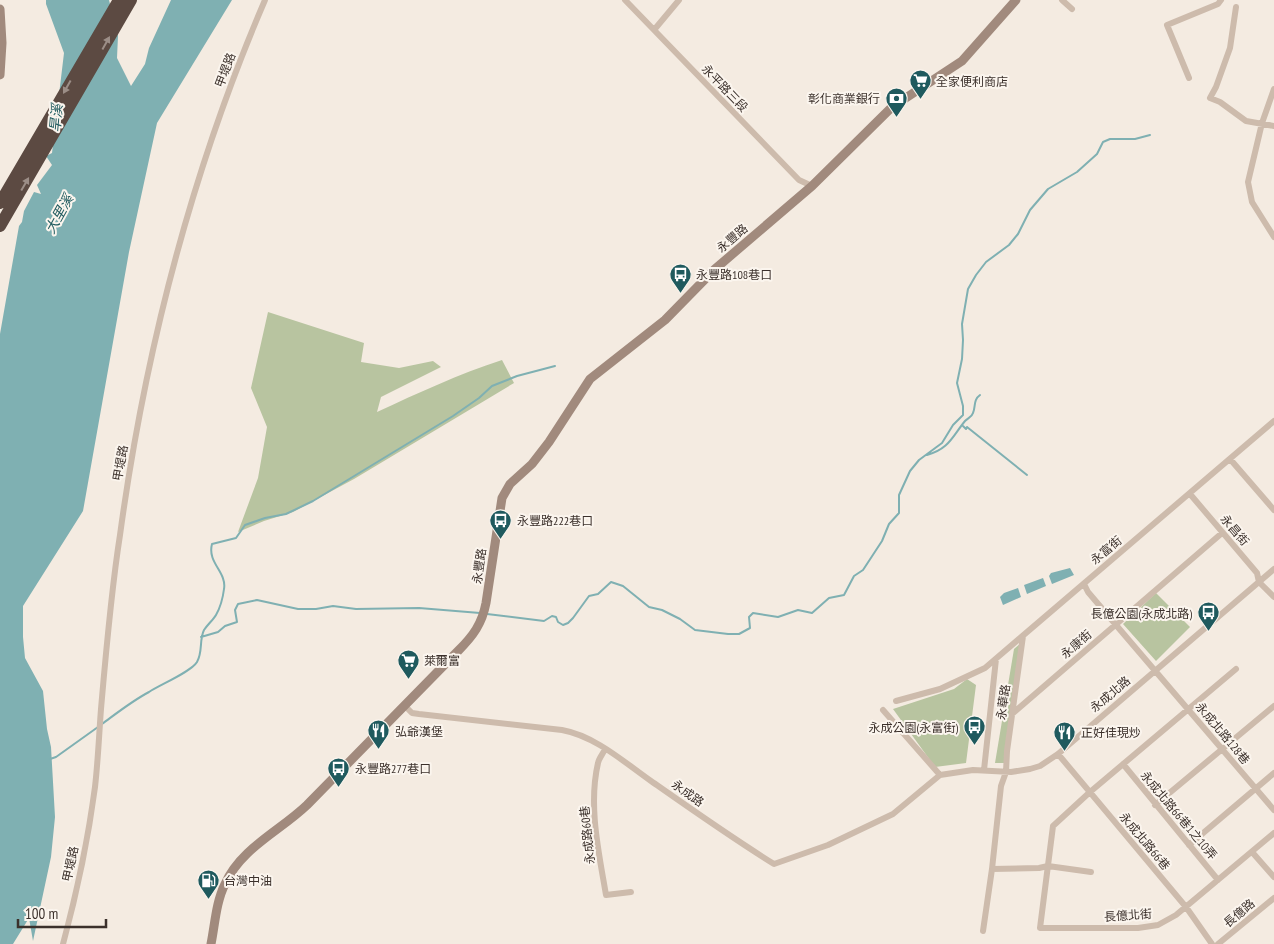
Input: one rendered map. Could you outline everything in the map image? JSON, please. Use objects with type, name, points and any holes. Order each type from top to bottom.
[{"type":"highway","points":[[0,203],[119,0]]},
{"type":"highway","points":[[0,226],[131,0]]},
{"type":"street","name":"甲堤路","points":[[63,944],[80,873],[90,820],[120,534],[129,473],[150,366],[198,181],[230,88],[265,0]]},
{"type":"street","name":"永平路三段","points":[[625,0],[799,180],[812,186]]},
{"type":"street","points":[[654,30],[679,0]]},
{"type":"street","name":"永豐路","points":[[211,944],[220,898],[227,879],[239,861],[253,847],[297,815],[471,638],[484,614],[502,498],[510,484],[532,464],[549,442],[586,384],[665,320],[715,269],[812,186],[892,108],[962,60],[1016,0]]},
{"type":"street","points":[[1062,0],[1072,8]]},
{"type":"street","points":[[1189,78],[1167,25],[1218,4],[1221,0]]},
{"type":"street","points":[[1236,7],[1230,48],[1210,98],[1220,102],[1246,121],[1274,126]]},
{"type":"street","points":[[0,9],[2,42],[0,75]]},
{"type":"street","points":[[1274,89],[1262,123],[1248,182],[1252,202],[1274,237]]},
{"type":"street","name":"永富街","points":[[896,701],[925,694],[959,681],[985,668],[1274,421]]},
{"type":"street","points":[[1230,459],[1273,506]]},
{"type":"street","name":"永昌街","points":[[1190,494],[1257,573],[1259,582],[1274,597]]},
{"type":"street","name":"永康街","points":[[1012,714],[1222,533]]},
{"type":"street","name":"永成北路","points":[[1006,772],[1040,766],[1058,754],[1274,569]]},
{"type":"street","name":"永成北路128巷","points":[[1084,584],[1088,592],[1274,810]]},
{"type":"street","name":"永華路","points":[[1006,772],[1023,636]]},
{"type":"street","points":[[984,770],[996,659]]},
{"type":"street","points":[[1048,866],[1053,826],[1090,792],[1236,669]]},
{"type":"street","name":"永成路","points":[[405,706],[412,713],[571,732],[587,738],[774,864],[828,845],[893,814],[940,775],[969,770],[1006,772]]},
{"type":"street","points":[[1156,805],[1274,706]]},
{"type":"street","points":[[883,710],[940,775]]},
{"type":"street","name":"永成路60巷","points":[[605,750],[598,761],[594,804],[606,895],[631,892]]},
{"type":"street","name":"永成北路66巷","points":[[1058,754],[1186,907],[1212,944]]},
{"type":"street","name":"永成北路66巷1之10弄","points":[[1123,764],[1218,880]]},
{"type":"street","points":[[983,931],[1001,786],[1006,772]]},
{"type":"street","points":[[1190,845],[1274,773]]},
{"type":"street","name":"長億北街","points":[[1048,866],[1040,928],[1147,928],[1169,920],[1274,833]]},
{"type":"street","points":[[1252,852],[1274,877]]},
{"type":"street","points":[[992,869],[1039,868],[1048,866],[1091,872]]},
{"type":"street","name":"長億路","points":[[1218,944],[1274,898]]},
{"type":"green space","points":[[268,312],[364,343],[361,362],[399,368],[433,361],[441,367],[381,397],[377,412],[454,378],[502,360],[514,383],[354,479],[293,512],[238,532],[258,478],[267,427],[251,388]]},
{"type":"green space","points":[[1156,593],[1190,627],[1156,661],[1123,624]]},
{"type":"green space","points":[[1021,643],[1005,763],[995,763],[1014,649]]},
{"type":"green space","points":[[967,679],[976,685],[966,763],[935,767],[893,709],[954,689]]},
{"type":"water","name":"大里溪","points":[[46,0],[109,0],[118,36],[117,58],[131,86],[145,64],[149,48],[171,0],[232,0],[157,123],[129,252],[83,511],[23,606],[25,658],[43,691],[51,747],[55,817],[51,857],[33,941],[29,918],[13,944],[0,944],[0,334],[19,226],[34,192],[41,194],[37,185],[52,165],[46,156],[52,153],[64,53]]},
{"type":"water","points":[[1070,568],[1074,575],[1052,584],[1049,576],[1051,573]]},
{"type":"water","points":[[1043,578],[1046,586],[1027,594],[1024,585]]},
{"type":"water","points":[[1018,588],[1021,597],[1003,605],[1000,597],[1004,593]]},
{"type":"waterway","points":[[487,614],[544,621],[552,616],[556,617],[558,622],[563,625],[573,618],[589,596],[598,594],[611,582],[623,586],[649,607],[662,610],[680,619],[695,630],[739,634],[750,628],[749,617],[753,613],[778,617],[798,610],[812,613],[829,598],[844,595],[854,576],[863,570],[882,541],[889,524],[899,513],[899,495],[910,471],[919,460],[942,443],[953,425],[963,415],[963,406],[957,383],[962,359],[962,324],[968,289],[976,275],[986,262],[1009,245],[1018,234],[1030,210],[1048,189],[1077,172],[1097,154],[1103,142],[1110,139],[1135,139],[1150,135]]},
{"type":"waterway","points":[[102,724],[137,699],[188,670],[197,662],[204,630],[215,617],[224,589],[223,577],[212,557],[212,544],[236,538],[245,525],[265,518],[286,514],[313,501],[453,416],[479,398],[492,386],[517,376],[555,366]]},
{"type":"waterway","points":[[927,455],[945,446],[965,421],[972,416],[976,401],[980,395]]},
{"type":"waterway","points":[[963,426],[966,429],[967,427],[1027,475]]},
{"type":"waterway","points":[[201,637],[218,632],[225,626],[237,622],[235,610],[238,604],[257,600],[298,609],[316,609],[333,606],[356,609],[419,608],[480,613]]},
{"type":"waterway","points":[[50,759],[56,757],[98,727]]},
{"type":"place","name":"全家便利商店","points":[[920,100]]},
{"type":"place","name":"彰化商業銀行","points":[[896,117]]},
{"type":"place","name":"永豐路108巷口","points":[[680,293]]},
{"type":"place","name":"永豐路222巷口","points":[[501,539]]},
{"type":"place","name":"長億公園(永成北路)","points":[[1208,632]]},
{"type":"place","name":"萊爾富","points":[[408,679]]},
{"type":"place","name":"永成公園(永富街)","points":[[974,746]]},
{"type":"place","name":"弘爺漢堡","points":[[379,750]]},
{"type":"place","name":"正好佳現炒","points":[[1065,751]]},
{"type":"place","name":"永豐路277巷口","points":[[339,787]]},
{"type":"place","name":"台灣中油","points":[[208,899]]},
{"type":"water label","name":"旱溪","points":[[56,118]]}]
